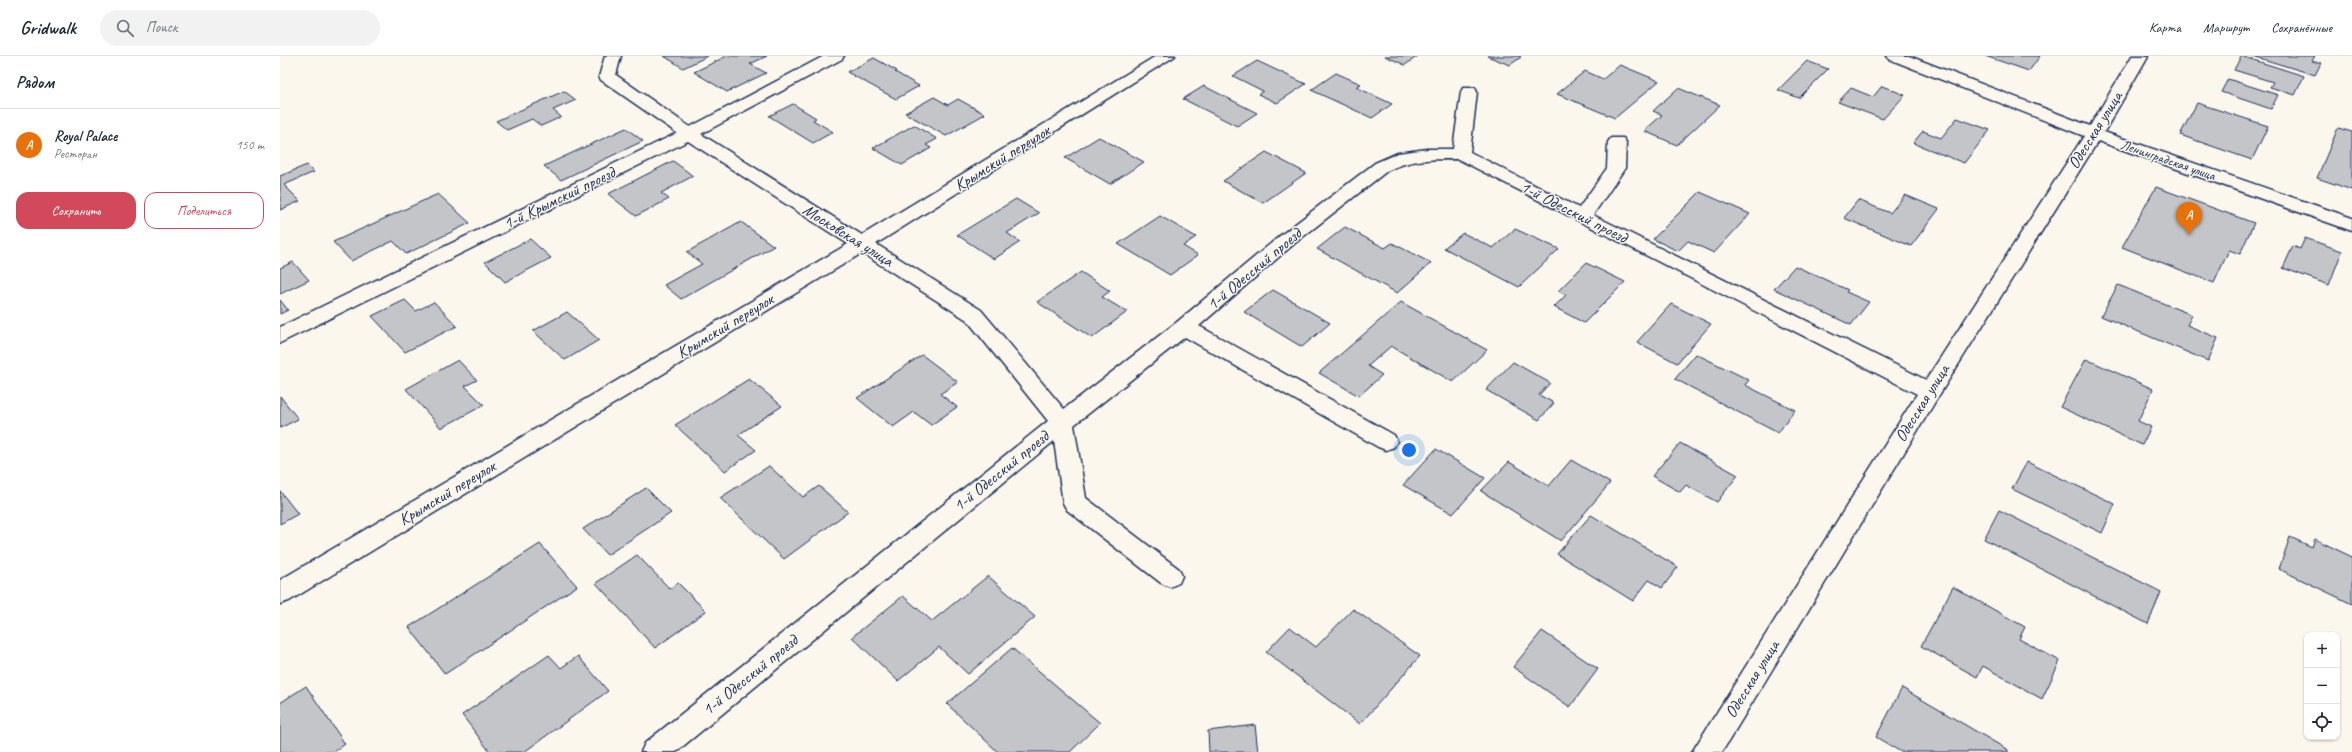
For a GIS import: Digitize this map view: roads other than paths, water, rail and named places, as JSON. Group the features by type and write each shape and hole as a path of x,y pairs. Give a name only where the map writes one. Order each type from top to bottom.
{"street":[{"name":"Московская улица","path":"613,56 607,77 688,134 974,316 1062,422"},
{"name":"1-й Крымский проезд","path":"280,336 688,134 836,56"},
{"name":"Крымский переулок","path":"280,593 862,244 1167,56"},
{"name":"Ленинградская улица","path":"1895,56 2094,134 2352,225"},
{"name":"Одесская улица","path":"1706,752 1930,391 2094,134 2140,56"},
{"path":"1461,154 1469,92"},
{"path":"1582,217 1616,168 1617,142"},
{"name":"1-й Одесский проезд","path":"655,752 1062,422 1184,327 1288,239 1381,167 1398,158 1427,154 1461,154 1582,217 1930,391"},
{"path":"1184,327 1386,442"},
{"path":"1062,422 1076,503 1170,576"}],"place":[{"name":"Royal Palace","path":"2189,235"}]}
